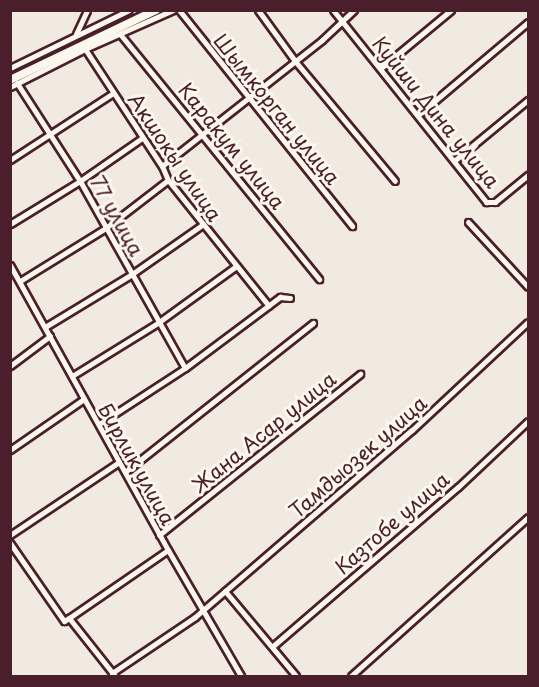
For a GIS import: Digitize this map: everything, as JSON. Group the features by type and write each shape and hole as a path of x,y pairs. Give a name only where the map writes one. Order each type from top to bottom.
{"highway":[{"path":"10,74 146,10"},
{"path":"14,81 156,10"}],"street":[{"path":"76,34 87,10"},
{"path":"10,68 129,10"},
{"path":"10,87 14,81 173,10"},
{"name":"Шымкорган улица","path":"178,10 352,226"},
{"path":"258,10 295,61 395,181"},
{"name":"Куйши Дина улица","path":"333,10 486,202 493,203 528,175"},
{"path":"162,166 295,61 354,10"},
{"path":"381,68 451,10"},
{"path":"418,115 528,22"},
{"name":"Каракум улица","path":"120,34 203,133 319,279"},
{"name":"Акшокы улица","path":"84,49 162,166 168,180 269,306"},
{"name":"77 улица","path":"14,81 80,181 185,368"},
{"path":"10,160 51,136 113,93"},
{"path":"454,161 528,100"},
{"path":"10,224 80,181 142,138"},
{"path":"10,280 18,278 107,227 168,180"},
{"path":"468,222 528,287"},
{"path":"45,327 132,274 202,225"},
{"name":"Бирлик улица","path":"10,265 159,535 241,676"},
{"path":"72,376 159,322 236,267"},
{"path":"99,424 185,368 283,296 290,298"},
{"name":"Тамдыозек улица","path":"113,675 195,617 412,430 528,322"},
{"path":"125,472 313,323"},
{"path":"10,366 50,336"},
{"name":"Жана Асар улица","path":"159,535 360,375"},
{"path":"10,450 84,399"},
{"name":"Казтобе улица","path":"273,646 458,487 528,421"},
{"path":"10,535 119,462"},
{"path":"351,676 528,517"},
{"path":"10,543 64,621 168,550"},
{"path":"225,591 296,676"},
{"path":"69,618 113,675"}]}
